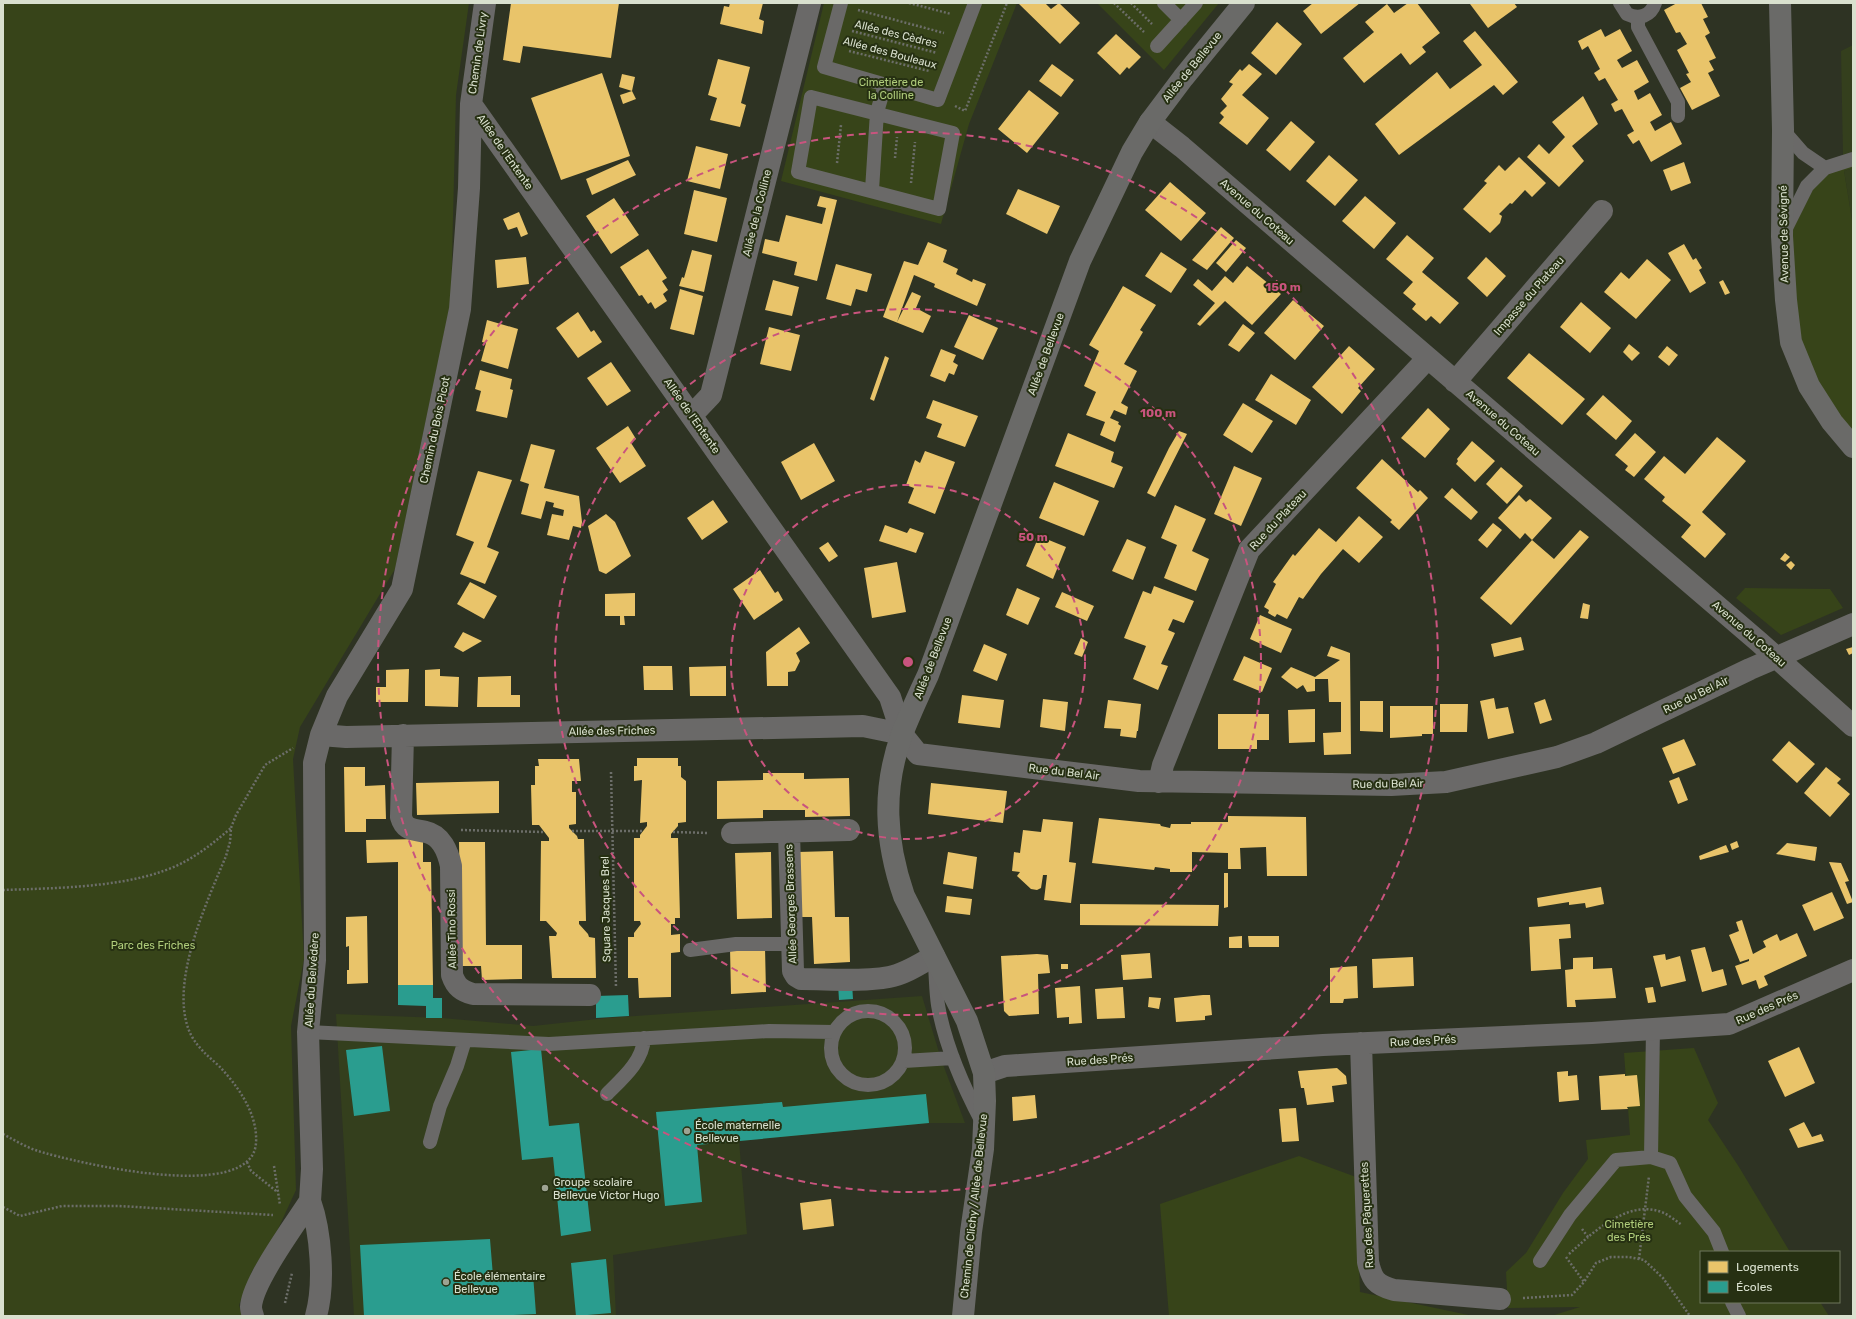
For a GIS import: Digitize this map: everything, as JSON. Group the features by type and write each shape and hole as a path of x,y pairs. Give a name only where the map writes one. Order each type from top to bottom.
{"street":[{"name":"Chemin de Livry","path":"471,104 484,3"},
{"name":"Allée de la Colline","path":"692,415 711,395 810,3"},
{"name":"Allée de Bellevue","path":"902,734 928,675 1080,261 1132,152 1150,122 1179,83 1244,3"},
{"name":"Avenue de Sévigné","path":"1780,3 1783,130 1782,236 1786,300 1791,342 1809,386 1832,422 1853,447"},
{"name":"Allée de l'Entente","path":"471,104 890,697 902,734"},
{"name":"Chemin du Bois Picot","path":"321,735 337,696 402,589 460,309 469,188 471,104"},
{"name":"Avenue du Coteau","path":"1150,122 1182,147 1853,726"},
{"name":"Impasse du Plateau","path":"1455,382 1602,211"},
{"name":"Rue du Plateau","path":"1159,782 1163,765 1249,550 1428,359"},
{"name":"Rue du Bel Air","path":"902,734 918,754 1159,782 1392,785 1446,782 1557,757 1596,743 1775,658 1853,624"},
{"name":"Allée des Friches","path":"321,735 346,737 863,726 902,734"},
{"name":"Chemin de Clichy / Allée de Bellevue","path":"902,734 893,773 887,812 888,836 904,896 967,1021 984,1073 984,1126 963,1316"},
{"name":"Allée du Belvédère","path":"316,1316 319,1293 320,1261 318,1232 310,1201 312,1169 308,1032 315,960 314,763 321,735"},
{"path":"403,735 401,817 403,825 408,829 427,832 436,837"},
{"name":"Allée Georges Brassens","path":"732,833 849,830"},
{"name":"Allée Georges Brassens","path":"789,832 793,971 801,979 871,979 890,977 934,956"},
{"name":"Allée Tino Rossi","path":"436,837 448,853 451,866 452,975 459,988 473,994 590,995"},
{"name":"Rue des Prés","path":"984,1073 1006,1066 1361,1044 1729,1024 1853,970"},
{"name":"Rue des Pâquerettes","path":"1361,1044 1368,1262 1371,1276 1383,1287 1394,1290 1500,1299"},
{"path":"252,1316 251,1307 254,1296 293,1226 310,1201"}],"lane":[{"path":"840,4 824,67 938,100 975,3"},
{"path":"1164,3 1181,20"},
{"path":"1161,42 1196,3"},
{"path":"1620,3 1627,14 1638,17 1649,13 1655,3"},
{"path":"1638,17 1638,27 1678,102 1678,116"},
{"path":"872,190 877,112 885,84"},
{"path":"811,96 844,104 953,133 939,209 872,190 798,172 811,96"},
{"path":"1783,130 1803,153 1825,168"},
{"path":"1782,236 1807,186 1825,168 1853,159"},
{"path":"690,950 736,944 792,944"},
{"path":"934,956 938,1006 953,1058 964,1089 984,1126"},
{"path":"869,1011 885,1014 897,1024 904,1036 906,1049 904,1062 898,1071 884,1082 867,1086 850,1081 835,1066 830,1048 834,1032 842,1021 854,1013 869,1011"},
{"path":"1651,1157 1653,1029"},
{"path":"308,1032 549,1044 769,1031 834,1032"},
{"path":"607,1094 641,1055 644,1038"},
{"path":"430,1142 440,1106 457,1066 465,1040"},
{"path":"904,1062 953,1058"},
{"path":"1540,1261 1570,1215 1616,1160 1651,1157 1670,1163 1685,1196 1714,1232 1722,1251"},
{"path":"1732,1303 1739,1316"}],"path":[{"path":"909,3 969,19"},
{"path":"938,100 965,111 1007,3"},
{"path":"1114,3 1161,42"},
{"path":"1131,3 1161,42"},
{"path":"840,4 962,38"},
{"name":"Allée des Cèdres","path":"835,27 954,57"},
{"name":"Allée des Bouleaux","path":"830,46 947,76"},
{"path":"835,181 844,104"},
{"path":"909,201 917,124"},
{"path":"3,890 86,886 151,874 184,862 206,848 231,828 265,765 291,750 295,745"},
{"name":"Square Jacques Brel","path":"611,772 616,988"},
{"path":"3,1134 36,1150 54,1156 141,1173 201,1176 228,1172 247,1162 256,1145 253,1121 248,1107 242,1095 226,1074 198,1046 191,1034 184,1005 187,968 191,946 226,856 230,842 231,828"},
{"path":"436,837 456,830 543,832"},
{"path":"572,831 644,831"},
{"path":"673,832 732,833"},
{"path":"1639,1259 1651,1157"},
{"path":"247,1162 251,1171 277,1191 274,1166"},
{"path":"3,1207 20,1216 62,1206 120,1206 197,1210 214,1213 280,1216 289,1220 293,1226"},
{"path":"1570,1215 1588,1237 1617,1216 1646,1209 1664,1213 1688,1230"},
{"path":"1566,1257 1584,1282"},
{"path":"1500,1299 1572,1295 1584,1282 1596,1263 1611,1257 1629,1257 1644,1260 1663,1278 1690,1316"}],"shaded area":[{"path":"1853,45 1853,156 1851,152 1843,155 1841,51"},
{"path":"1853,168 1853,226 1844,171"},
{"name":"Groupe scolaire Bellevue Victor Hugo","path":"922,996 941,1059 965,1123 929,1123 739,1141 747,1234 613,1255 616,1316 354,1316 336,1014 442,1018 533,1026 607,1018"}],"green space":[{"name":"Parc des Friches","path":"3,3 469,3 456,95 451,300 395,569 300,727 293,759 304,959 291,1026 296,1190 278,1229 252,1271 239,1305 242,1316 3,1316"},
{"name":"Cimetière de la Colline","path":"824,3 1017,3 969,124 941,224 781,181"},
{"path":"1097,3 1219,3 1164,70"},
{"path":"1853,159 1853,168 1844,171 1853,226 1853,447 1809,386 1782,236 1807,186"},
{"path":"1745,588 1830,589 1843,608 1781,635 1736,598"},
{"name":"Cimetière des Prés","path":"1694,1048 1718,1103 1708,1120 1739,1167 1789,1251 1700,1251 1700,1303 1821,1303 1829,1316 1551,1316 1580,1307 1508,1308 1506,1272 1526,1253 1563,1193 1588,1159 1586,1140 1630,1135 1624,1053"},
{"path":"1299,1156 1356,1177 1360,1292 1473,1316 1169,1316 1160,1204"}],"building: Logements":[{"path":"511,3 619,3 611,58 523,46 520,63 503,60"},
{"path":"730,3 763,3 759,19 764,21 762,34 720,24 724,6 729,7"},
{"path":"1018,3 1045,3 1051,9 1059,3 1080,23 1060,44"},
{"path":"1313,3 1360,3 1321,34 1303,11"},
{"path":"1408,3 1417,3 1440,33 1422,47 1426,52 1410,65 1401,53 1364,83 1343,58 1374,32 1365,22 1387,4 1394,13"},
{"path":"1514,3 1517,7 1488,28 1470,4"},
{"path":"1677,3 1701,3 1708,17 1703,19 1710,33 1705,36 1716,58 1709,61 1714,70 1708,73 1720,96 1692,110 1680,88 1691,82 1686,74 1689,73 1677,50 1687,44 1680,32 1676,33 1664,10"},
{"path":"1277,22 1302,44 1276,75 1251,53"},
{"path":"1601,29 1605,37 1620,29 1632,51 1617,60 1622,68 1637,60 1649,82 1634,91 1638,100 1650,93 1662,115 1650,122 1655,131 1671,122 1682,144 1651,162 1639,140 1633,144 1627,135 1634,131 1622,109 1615,112 1611,104 1618,100 1605,78 1599,81 1594,73 1600,69 1588,46 1582,50 1578,41"},
{"path":"1475,31 1518,82 1503,95 1494,85 1399,155 1375,124 1437,72 1450,89 1482,65 1463,41"},
{"path":"1116,34 1141,57 1129,69 1127,67 1120,75 1097,53"},
{"path":"718,59 750,67 741,103 746,105 740,127 710,120 717,98 708,95"},
{"path":"1052,64 1074,80 1061,97 1039,81"},
{"path":"1249,64 1262,74 1242,95 1269,118 1247,145 1219,123 1224,117 1220,113 1227,106 1221,99 1233,84 1229,82 1240,69 1242,71"},
{"path":"602,73 630,156 561,180 531,98"},
{"path":"622,74 635,77 632,91 619,87"},
{"path":"1029,90 1059,113 1027,153 998,129"},
{"path":"632,91 636,99 623,104 620,95"},
{"path":"1583,96 1598,124 1572,146 1584,161 1559,187 1527,157 1539,144 1549,154 1565,137 1552,122"},
{"path":"1291,121 1315,142 1290,171 1266,150"},
{"path":"696,146 728,154 720,189 687,181"},
{"path":"1329,155 1358,180 1335,206 1306,181"},
{"path":"1519,157 1546,183 1532,197 1525,190 1512,204 1510,203 1499,214 1502,216 1500,223 1490,233 1463,209 1487,183 1484,181 1499,165 1505,171"},
{"path":"628,160 636,175 592,195 586,179"},
{"path":"1684,162 1691,183 1671,191 1663,170"},
{"path":"1170,182 1206,213 1181,241 1145,210"},
{"path":"1018,189 1060,206 1047,234 1006,214"},
{"path":"694,190 727,198 717,242 684,234"},
{"path":"820,196 837,200 817,281 794,275 797,262 762,253 765,239 779,242 786,215 822,224 826,208 817,206"},
{"path":"1365,196 1396,223 1374,249 1342,221"},
{"path":"614,198 639,235 611,254 586,216"},
{"path":"519,212 528,234 521,237 517,227 508,230 503,219"},
{"path":"1221,227 1234,238 1207,270 1192,260"},
{"path":"1407,235 1434,258 1422,272 1459,303 1440,324 1431,316 1426,321 1412,309 1416,304 1403,293 1413,282 1386,259"},
{"path":"1236,240 1246,248 1226,272 1216,263"},
{"path":"928,242 947,250 943,262 958,269 956,274 972,282 973,279 986,284 977,306 934,287 935,284 914,275 897,322 912,292 921,296 916,308 931,316 923,333 883,317 904,261 918,265"},
{"path":"1684,244 1693,260 1696,258 1702,268 1699,270 1706,283 1690,293 1668,253"},
{"path":"648,249 667,278 662,281 668,290 663,294 667,301 655,309 651,302 648,304 642,295 639,296 620,267"},
{"path":"692,250 712,255 704,292 679,286 682,277 684,278"},
{"path":"1161,252 1187,269 1171,293 1145,276"},
{"path":"526,257 529,284 497,288 495,260"},
{"path":"1486,257 1506,276 1487,297 1467,278"},
{"path":"1647,259 1671,280 1636,319 1604,292 1621,272 1629,279"},
{"path":"836,264 872,274 867,292 856,289 851,306 826,299"},
{"path":"1247,266 1281,294 1252,325 1225,301 1200,326 1197,324 1215,303 1193,285 1198,279 1212,291 1225,276 1233,283"},
{"path":"773,280 799,287 792,316 765,310"},
{"path":"1723,280 1730,293 1725,295 1719,282"},
{"path":"1123,286 1156,305 1140,330 1143,332 1124,364 1137,371 1121,403 1128,407 1126,415 1114,410 1110,418 1119,422 1118,424 1121,426 1115,442 1100,435 1105,422 1086,415 1096,392 1084,386 1099,351 1089,345"},
{"path":"680,289 703,296 694,335 670,329"},
{"path":"1293,300 1324,326 1295,360 1264,333"},
{"path":"1581,302 1611,328 1590,353 1560,327"},
{"path":"578,312 591,332 594,330 602,342 578,358 556,328"},
{"path":"969,315 998,328 983,360 954,347"},
{"path":"487,320 518,329 508,369 481,361 486,343 482,342"},
{"path":"1243,324 1255,333 1239,352 1228,345"},
{"path":"769,327 800,335 791,371 760,364"},
{"path":"1629,344 1640,353 1632,361 1623,352"},
{"path":"1349,346 1375,369 1358,388 1361,391 1342,414 1312,387"},
{"path":"1667,346 1678,355 1669,366 1658,357"},
{"path":"941,349 956,355 953,362 958,365 954,375 949,373 945,382 930,376"},
{"path":"1529,353 1585,399 1562,425 1507,378"},
{"path":"885,356 889,358 874,401 870,399"},
{"path":"611,362 631,391 607,406 587,378"},
{"path":"480,370 512,379 510,389 513,390 507,418 476,411 481,391 475,389"},
{"path":"1271,374 1311,400 1296,425 1255,400"},
{"path":"1603,395 1632,421 1616,440 1586,414"},
{"path":"933,400 978,416 965,447 937,437 942,424 926,418"},
{"path":"1243,403 1273,421 1252,453 1223,435"},
{"path":"1428,408 1450,429 1425,458 1401,438"},
{"path":"628,426 636,439 631,443 646,466 620,483 596,448"},
{"path":"1179,431 1187,434 1155,497 1147,493"},
{"path":"1068,433 1114,452 1111,462 1123,467 1114,488 1055,466"},
{"path":"1635,433 1656,452 1634,477 1625,470 1628,466 1615,455"},
{"path":"1717,437 1746,461 1702,512 1726,534 1705,558 1681,537 1691,525 1662,501 1665,497 1644,479 1664,456 1685,474"},
{"path":"1472,441 1495,461 1475,482 1456,464 1458,461 1457,459"},
{"path":"814,443 835,481 801,500 781,462"},
{"path":"531,444 555,450 544,488 579,496 582,522 581,528 573,526 569,540 547,535 552,514 563,516 564,510 553,507 554,503 546,501 541,519 521,514 529,484 520,481"},
{"path":"925,451 955,462 935,514 908,503 914,488 906,485 915,460 920,463"},
{"path":"1382,459 1418,492 1420,490 1428,498 1399,530 1390,522 1392,520 1356,488"},
{"path":"1234,466 1262,478 1241,526 1214,514"},
{"path":"1501,467 1523,486 1507,504 1486,484"},
{"path":"478,471 512,480 487,547 499,552 485,584 460,574 474,542 456,535"},
{"path":"1054,482 1099,501 1084,536 1039,518"},
{"path":"1452,488 1478,512 1471,520 1444,497"},
{"path":"1519,495 1526,502 1530,499 1552,518 1532,540 1525,533 1520,539 1498,518"},
{"path":"713,500 728,522 702,540 687,518"},
{"path":"1175,505 1206,519 1192,551 1209,559 1196,591 1164,578 1177,545 1161,538"},
{"path":"606,514 615,522 631,556 606,574 599,571 588,526"},
{"path":"1359,516 1383,537 1359,563 1343,549 1321,574 1303,599 1299,597 1287,619 1277,614 1275,617 1268,613 1269,610 1264,607 1276,584 1273,582 1293,554 1295,556 1319,528 1336,542"},
{"path":"1493,523 1502,530 1487,548 1478,540"},
{"path":"885,525 907,533 910,528 924,533 916,553 879,541"},
{"path":"1580,530 1589,537 1511,625 1480,598 1532,540 1554,559"},
{"path":"1039,536 1066,547 1053,579 1026,566"},
{"path":"1127,539 1146,547 1133,580 1112,571"},
{"path":"828,542 838,556 829,562 819,548"},
{"path":"1785,553 1790,557 1785,562 1780,559"},
{"path":"1791,561 1795,565 1791,570 1786,565"},
{"path":"897,562 906,612 872,618 864,568"},
{"path":"760,570 775,593 778,591 783,600 754,620 733,589"},
{"path":"470,582 497,596 484,619 457,604"},
{"path":"1154,586 1194,601 1184,623 1173,619 1168,630 1175,633 1161,664 1168,666 1158,690 1133,679 1146,646 1124,638 1143,591 1151,594"},
{"path":"1017,588 1040,598 1028,625 1006,615"},
{"path":"1062,592 1094,606 1087,621 1055,607"},
{"path":"635,593 635,616 624,616 625,625 620,625 620,616 605,616 605,594"},
{"path":"1583,603 1590,605 1588,619 1580,618"},
{"path":"1260,615 1292,629 1281,653 1250,639"},
{"path":"799,627 810,643 796,653 800,661 795,671 788,672 788,686 767,686 766,652"},
{"path":"463,632 482,641 463,652 454,647"},
{"path":"1521,637 1524,650 1494,657 1491,644"},
{"path":"1081,638 1088,642 1082,657 1074,654"},
{"path":"984,644 1007,654 997,681 973,671"},
{"path":"1331,646 1350,653 1351,754 1324,755 1323,733 1341,732 1341,702 1329,702 1328,679 1315,679 1315,691 1307,692 1303,685 1297,689 1281,677 1291,667 1315,677 1340,660 1327,656"},
{"path":"1853,647 1853,653 1849,655 1846,649"},
{"path":"1244,656 1272,668 1262,692 1233,680"},
{"path":"643,666 672,666 673,690 644,690"},
{"path":"726,666 726,696 690,696 689,667"},
{"path":"409,669 408,702 376,702 376,687 386,687 386,670"},
{"path":"440,669 440,676 459,677 458,707 425,706 425,670"},
{"path":"511,676 511,695 520,695 520,707 477,707 478,677"},
{"path":"962,695 1004,700 1000,728 958,723"},
{"path":"1494,698 1496,709 1508,707 1514,733 1488,739 1480,701"},
{"path":"1043,699 1068,702 1065,731 1040,727"},
{"path":"1545,699 1552,720 1540,724 1534,703"},
{"path":"1108,700 1141,704 1136,738 1120,736 1121,729 1104,728"},
{"path":"1360,701 1383,701 1383,732 1360,731"},
{"path":"1440,704 1468,704 1467,732 1440,732"},
{"path":"1390,706 1433,706 1433,734 1390,738"},
{"path":"1315,709 1315,742 1289,743 1288,710"},
{"path":"1218,714 1269,714 1269,740 1257,740 1257,749 1218,749"},
{"path":"1684,739 1696,765 1673,774 1662,748"},
{"path":"1789,741 1815,764 1797,783 1772,760"},
{"path":"637,758 678,758 678,766 681,766 681,777 686,781 686,822 678,823 678,826 671,834 671,838 678,838 680,918 675,918 675,924 671,924 671,935 680,934 680,952 671,953 671,997 639,998 638,978 628,978 628,937 634,937 634,933 641,924 640,921 634,921 634,838 640,838 640,835 647,826 647,822 640,823 642,780 634,781 634,766 637,766"},
{"path":"538,759 579,759 581,781 572,781 572,792 576,792 576,824 569,825 569,828 578,839 584,839 586,921 579,921 579,924 589,937 595,938 596,978 552,978 549,936 556,936 557,933 546,921 540,921 541,841 549,841 549,838 539,825 532,825 531,785 535,785 535,766 539,766"},
{"path":"344,767 365,767 365,786 385,785 386,819 366,819 366,832 345,832"},
{"path":"1826,767 1841,779 1837,783 1850,794 1830,817 1804,793"},
{"path":"763,773 804,773 804,779 849,778 850,816 805,817 805,810 763,810 763,818 717,819 717,781 763,780"},
{"path":"1679,777 1688,800 1678,804 1669,781"},
{"path":"499,781 499,813 417,815 416,783"},
{"path":"931,783 1007,791 1003,823 928,814"},
{"path":"1228,816 1306,817 1307,876 1267,876 1266,847 1240,848 1241,869 1228,869 1228,853 1192,852 1192,872 1170,872 1170,869 1155,867 1154,870 1092,863 1099,818 1160,824 1161,826 1170,828 1171,824 1191,824 1191,822 1228,822"},
{"path":"1043,819 1073,822 1069,862 1076,863 1071,903 1044,900 1047,875 1043,875 1041,888 1037,890 1031,889 1017,876 1020,872 1012,871 1014,852 1020,853 1023,830 1041,832"},
{"path":"423,839 423,862 431,862 433,985 398,985 398,862 367,863 366,840"},
{"path":"1737,841 1739,847 1732,850 1730,844"},
{"path":"459,842 485,842 486,945 522,945 522,979 482,980 481,966 461,966"},
{"path":"1787,843 1817,847 1815,861 1776,854"},
{"path":"1726,845 1729,852 1700,860 1699,856"},
{"path":"833,851 835,917 849,917 850,962 814,964 812,917 802,917 798,852"},
{"path":"771,852 772,918 737,919 735,853"},
{"path":"948,852 977,857 973,889 943,884"},
{"path":"1829,862 1841,863 1849,881 1845,882 1853,902 1847,904"},
{"path":"1224,873 1228,873 1228,907 1224,908"},
{"path":"1601,887 1604,904 1586,908 1585,903 1569,905 1569,902 1538,907 1537,898"},
{"path":"1832,892 1844,918 1814,931 1802,905"},
{"path":"947,896 972,899 970,915 945,912"},
{"path":"1080,904 1219,905 1218,926 1080,925"},
{"path":"367,916 368,983 347,984 347,970 349,970 349,946 346,947 346,917"},
{"path":"1742,920 1753,954 1766,947 1763,941 1777,934 1780,941 1797,933 1807,956 1764,976 1768,985 1759,989 1756,980 1742,985 1735,966 1749,961 1749,959 1740,962 1729,935 1739,931 1736,922"},
{"path":"1570,924 1571,938 1559,939 1561,969 1531,971 1529,927"},
{"path":"1242,936 1242,948 1229,948 1229,937"},
{"path":"1248,936 1279,936 1279,947 1249,947"},
{"path":"1705,947 1712,972 1723,969 1727,985 1702,992 1691,950"},
{"path":"730,948 765,948 766,992 731,994"},
{"path":"1150,953 1152,978 1123,980 1121,955"},
{"path":"1037,954 1048,955 1050,973 1038,974 1039,1014 1009,1016 1004,1011 1001,956"},
{"path":"1665,954 1666,960 1680,956 1686,981 1661,987 1653,956"},
{"path":"1413,957 1414,986 1373,988 1372,959"},
{"path":"1593,957 1593,969 1612,968 1616,998 1575,1000 1576,1007 1567,1007 1565,970 1573,969 1573,958"},
{"path":"1061,964 1068,964 1068,969 1061,969"},
{"path":"1357,966 1358,998 1344,999 1343,1003 1330,1003 1330,968"},
{"path":"1080,986 1082,1023 1069,1024 1069,1017 1057,1018 1055,988"},
{"path":"1123,987 1125,1018 1097,1019 1095,989"},
{"path":"1653,987 1656,1002 1648,1003 1645,988"},
{"path":"1210,995 1212,1015 1205,1016 1205,1020 1176,1022 1174,998"},
{"path":"1149,997 1161,998 1159,1009 1148,1007"},
{"path":"1799,1047 1815,1083 1785,1097 1768,1061"},
{"path":"1337,1068 1346,1076 1347,1084 1332,1086 1334,1102 1307,1105 1304,1088 1301,1088 1298,1071"},
{"path":"1568,1071 1568,1076 1577,1075 1579,1100 1559,1102 1557,1072"},
{"path":"1625,1074 1625,1076 1637,1075 1640,1106 1627,1107 1628,1109 1601,1110 1599,1076"},
{"path":"1035,1095 1037,1118 1013,1121 1012,1097"},
{"path":"1296,1108 1299,1141 1282,1142 1279,1109"},
{"path":"1804,1122 1812,1137 1821,1134 1824,1141 1798,1148 1789,1129"},
{"path":"831,1199 834,1226 803,1230 800,1203"}],"building: Écoles":[{"path":"852,983 853,999 839,1000 838,984"},
{"path":"398,985 433,985 433,998 442,998 442,1018 426,1018 426,1006 398,1005"},
{"path":"628,995 629,1016 596,1018 596,996"},
{"path":"382,1046 390,1111 354,1116 346,1050"},
{"path":"541,1049 549,1126 579,1123 591,1231 561,1236 553,1157 522,1160 511,1052"},
{"path":"926,1094 929,1123 697,1145 702,1202 665,1206 656,1112 782,1102 783,1107"},
{"path":"490,1239 493,1276 533,1274 536,1314 492,1316 364,1316 360,1245"},
{"path":"606,1259 611,1313 576,1316 571,1263"}],"place":[{"name":"École maternelle Bellevue","path":"687,1131"},
{"name":"Groupe scolaire Bellevue Victor Hugo","path":"545,1188"},
{"name":"École élémentaire Bellevue","path":"446,1282"}]}
